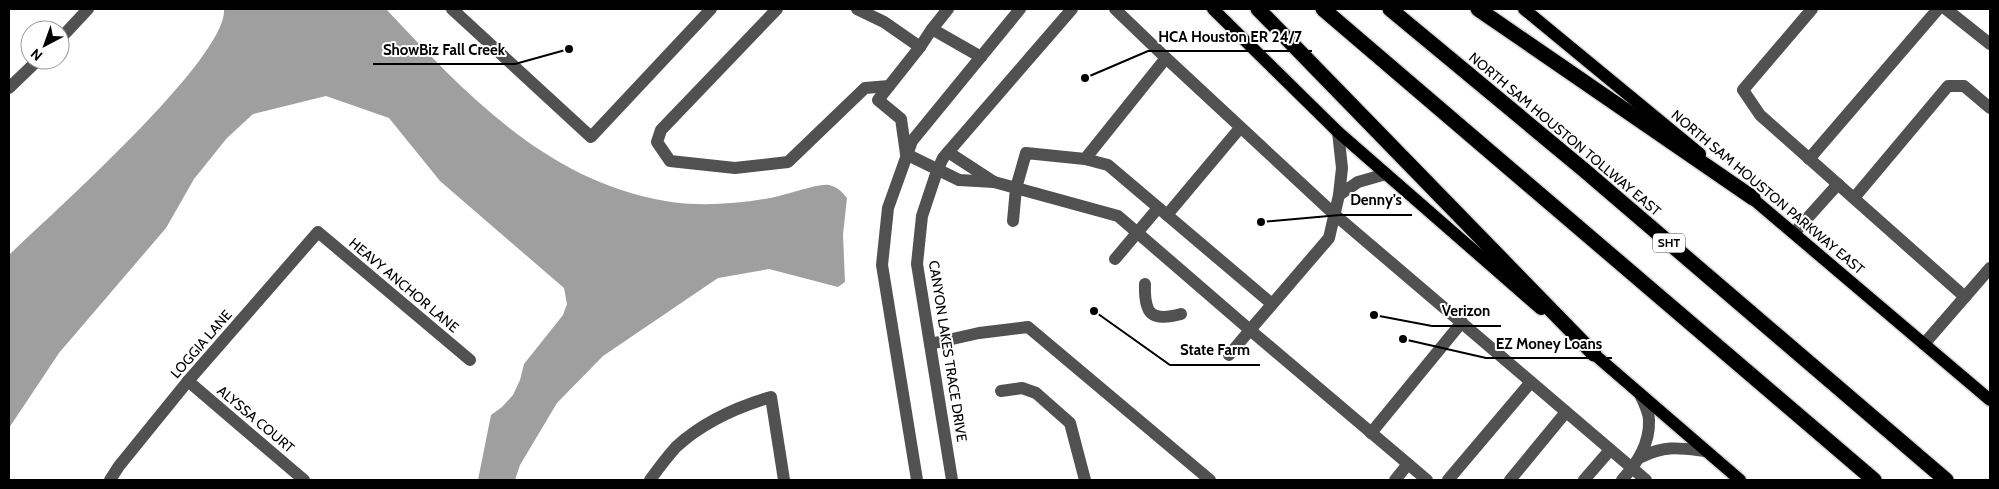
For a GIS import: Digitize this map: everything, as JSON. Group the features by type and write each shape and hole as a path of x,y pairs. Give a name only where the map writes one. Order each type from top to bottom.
{"highway":[{"path":"1258,9 1594,354"},
{"path":"1323,9 1874,480"},
{"name":"NORTH SAM HOUSTON TOLLWAY EAST","path":"1390,9 1591,177 1946,480"},
{"path":"1478,9 1753,198"}],"main road":[{"path":"1213,9 1338,132 1740,480"},
{"name":"NORTH SAM HOUSTON PARKWAY EAST","path":"1524,9 1753,198 1990,400"}],"street":[{"path":"452,9 591,137 704,11"},
{"path":"778,9 661,130 657,142 670,161 735,168 788,162 865,88 889,86"},
{"path":"857,9 884,22 920,47"},
{"path":"906,154 901,119 878,100 948,9"},
{"path":"917,480 882,265 888,208 912,140 1020,9"},
{"name":"CANYON LAKES TRACE DRIVE","path":"952,480 917,264 922,216 937,171 948,152 1072,9"},
{"path":"1115,9 1334,214 1646,480"},
{"path":"1812,9 1743,90 1760,115 1965,297"},
{"path":"1809,158 1937,9"},
{"path":"1946,9 1990,44"},
{"path":"70,25 80,12"},
{"path":"932,29 981,56"},
{"path":"1085,159 1166,58"},
{"path":"9,88 28,70"},
{"path":"1854,198 1948,86 1964,86 1990,108"},
{"path":"1115,259 1138,233 1163,211 1240,128"},
{"path":"1229,355 1329,238 1339,195 1342,168 1338,132"},
{"path":"948,152 994,182"},
{"path":"1013,221 1016,188 1026,153 1085,159 1108,165 1272,304"},
{"path":"906,154 937,171 959,180 994,182 1118,216 1427,480"},
{"path":"1339,195 1358,182 1386,174"},
{"path":"1794,233 1838,184"},
{"name":"HEAVY ANCHOR LANE","path":"318,232 470,360"},
{"name":"LOGGIA LANE","path":"110,480 119,466 188,381 318,232"},
{"path":"1924,344 1990,268"},
{"path":"1145,284 1146,307 1152,315 1159,318 1181,314"},
{"path":"1370,433 1462,322"},
{"path":"930,344 979,333 1028,327 1210,480"},
{"name":"ALYSSA COURT","path":"188,381 304,480"},
{"path":"1448,480 1531,382"},
{"path":"1001,392 1022,388 1036,393 1070,423 1085,480"},
{"path":"1622,480 1641,457 1650,419 1640,394"},
{"path":"650,480 676,447 706,424 743,405 771,397 784,480"},
{"path":"1510,480 1566,412"},
{"path":"1641,457 1670,447 1706,451"},
{"path":"1584,480 1610,450"},
{"path":"1395,480 1408,464"}],"shaded area":[{"path":"224,9 386,9 477,101 510,129 545,153 582,174 622,190 665,201 704,204 731,203 776,197 824,185 835,187 847,198 843,235 845,282 838,287 769,269 718,278 603,356 557,403 520,465 515,480 478,480 491,415 513,395 520,380 524,364 563,315 567,304 564,288 440,181 389,118 326,96 253,114 227,138 194,179 166,228 59,353 9,428 9,255 96,173 168,98 198,63 218,32"}],"place":[{"name":"ShowBiz Fall Creek","path":"569,49"},
{"name":"HCA Houston ER 24/7","path":"1085,78"},
{"name":"Denny's","path":"1261,222"},
{"name":"State Farm","path":"1094,311"},
{"name":"Verizon","path":"1374,315"},
{"name":"EZ Money Loans","path":"1403,339"}]}
